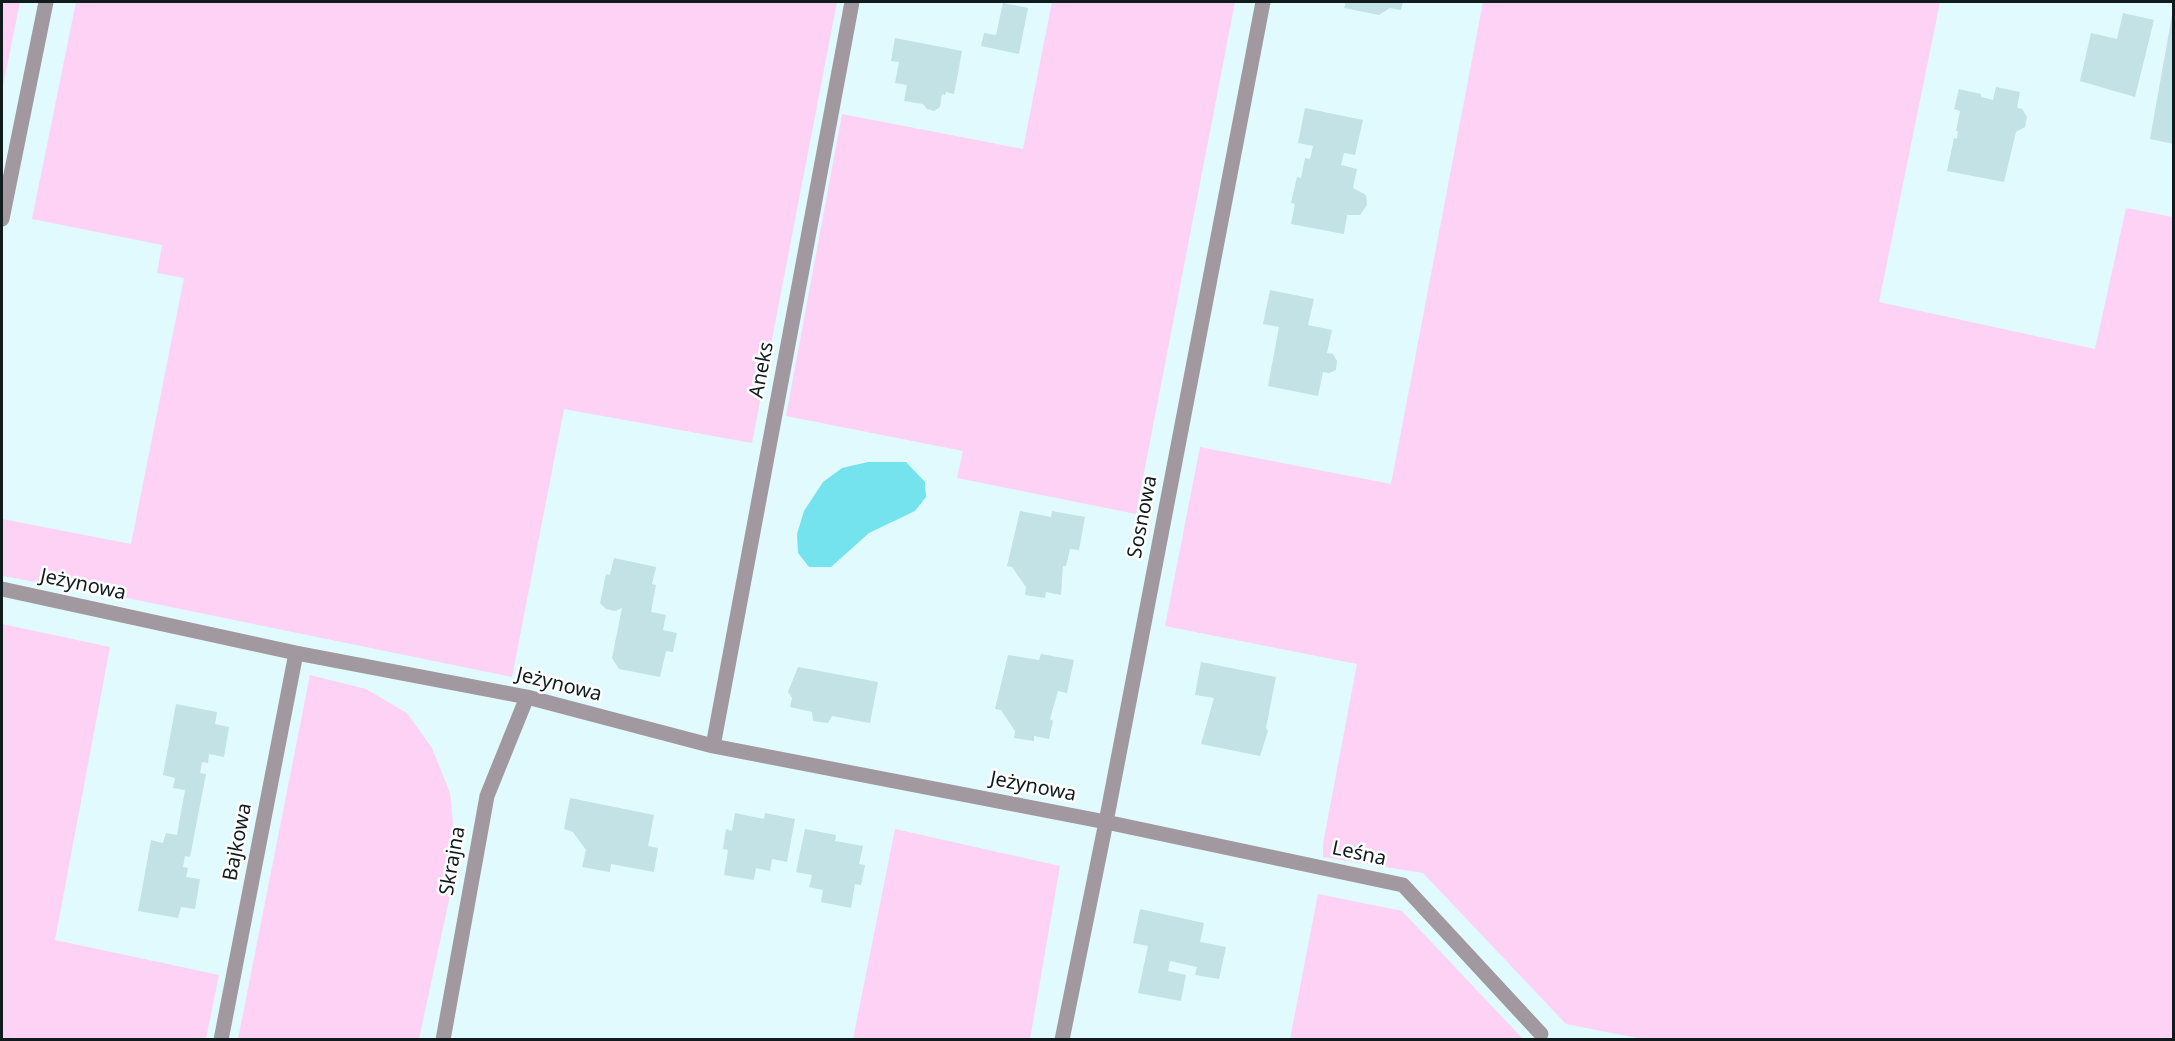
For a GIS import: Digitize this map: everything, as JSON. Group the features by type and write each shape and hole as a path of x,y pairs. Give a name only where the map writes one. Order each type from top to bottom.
{"street":[{"path":"2,219 46,2"},
{"name":"Aneks","path":"713,746 852,2"},
{"name":"Sosnowa","path":"1062,1040 1263,2"},
{"name":"Jeżynowa","path":"2,589 296,653 527,697 713,746 1106,822"},
{"name":"Bajkowa","path":"221,1040 296,653"},
{"name":"Skrajna","path":"443,1040 487,796 527,697"},
{"name":"Leśna","path":"1106,822 1404,885 1542,1034"}],"shaded area":[{"path":"2,2 20,2 2,91"},
{"path":"76,2 837,2 752,443 564,409 512,677 122,597 2,576 2,519 131,544 184,278 157,273 162,245 32,219"},
{"path":"1052,2 1235,2 1136,514 957,478 963,451 786,416 842,114 1023,149"},
{"path":"1483,2 1940,2 1879,302 2095,349 2126,208 2173,217 2173,1039 1647,1040 1566,1024 1423,873 1323,857 1323,844 1357,664 1165,626 1200,447 1391,484"},
{"path":"2,624 110,647 55,940 219,975 206,1039 2,1039"},
{"path":"310,675 366,689 407,713 432,748 450,793 457,863 419,1039 238,1039"},
{"path":"895,829 1060,866 1030,1039 853,1039"},
{"path":"1318,894 1402,911 1523,1039 1290,1039"}],"water":[{"path":"868,462 906,462 925,482 926,497 915,511 869,533 831,567 809,567 798,553 797,534 804,511 823,482 842,468"}],"building":[{"path":"1346,2 1403,2 1401,10 1390,8 1379,15 1344,8"},
{"path":"1003,3 1028,8 1019,54 981,46 984,33 996,35"},
{"path":"2123,13 2154,20 2135,97 2080,81 2091,33 2117,39"},
{"path":"2172,15 2174,15 2174,144 2150,139"},
{"path":"895,38 962,51 954,94 946,92 945,95 942,94 940,107 934,111 927,109 923,104 904,101 907,85 895,83 899,62 891,61"},
{"path":"1996,87 2020,92 2017,108 2022,109 2027,117 2025,127 2016,132 2004,182 1947,171 1954,138 1957,139 1958,131 1956,131 1960,111 1954,109 1959,89 1981,94 1981,97 1993,100"},
{"path":"1305,108 1363,120 1355,155 1344,153 1341,165 1357,169 1353,188 1366,195 1367,205 1360,215 1347,215 1344,234 1291,224 1295,204 1291,203 1297,177 1301,178 1305,158 1310,159 1313,146 1298,143"},
{"path":"1270,290 1314,299 1308,325 1332,330 1327,353 1333,354 1337,361 1336,370 1329,373 1323,372 1318,396 1268,386 1279,327 1263,324"},
{"path":"1020,511 1051,517 1052,511 1085,517 1079,550 1070,549 1066,566 1063,566 1061,595 1046,592 1045,598 1025,595 1026,587 1012,567 1007,566"},
{"path":"614,558 656,567 652,584 656,585 651,612 666,615 663,630 677,633 673,652 666,651 660,677 619,669 612,658 622,608 615,611 606,609 600,603 606,574 610,575"},
{"path":"1041,654 1074,660 1067,693 1058,691 1050,719 1053,721 1049,739 1034,736 1034,741 1014,738 1015,731 1001,710 995,709 1008,655 1039,660"},
{"path":"1201,662 1276,677 1266,728 1268,731 1260,756 1201,744 1214,698 1195,695"},
{"path":"798,667 878,682 870,723 832,716 828,723 813,721 812,712 790,707 792,698 788,692"},
{"path":"176,704 217,712 215,724 229,727 224,757 209,754 208,763 202,762 200,773 206,774 190,857 185,856 183,867 188,868 186,877 200,879 195,909 181,907 178,918 138,911 151,840 163,843 166,833 177,835 185,790 173,788 175,778 163,775"},
{"path":"570,798 654,815 648,846 658,848 654,872 611,864 610,872 582,867 586,850 573,832 564,829"},
{"path":"735,813 764,819 765,813 795,819 787,862 772,859 770,871 756,868 754,880 724,875 728,850 723,849 726,829 732,831"},
{"path":"805,829 836,835 835,841 863,846 859,864 865,865 861,885 855,884 851,908 821,902 823,890 809,887 812,875 796,872"},
{"path":"1140,909 1204,923 1200,942 1226,947 1219,979 1195,975 1197,967 1170,961 1168,971 1186,975 1181,1001 1138,993 1148,946 1133,943"}]}
